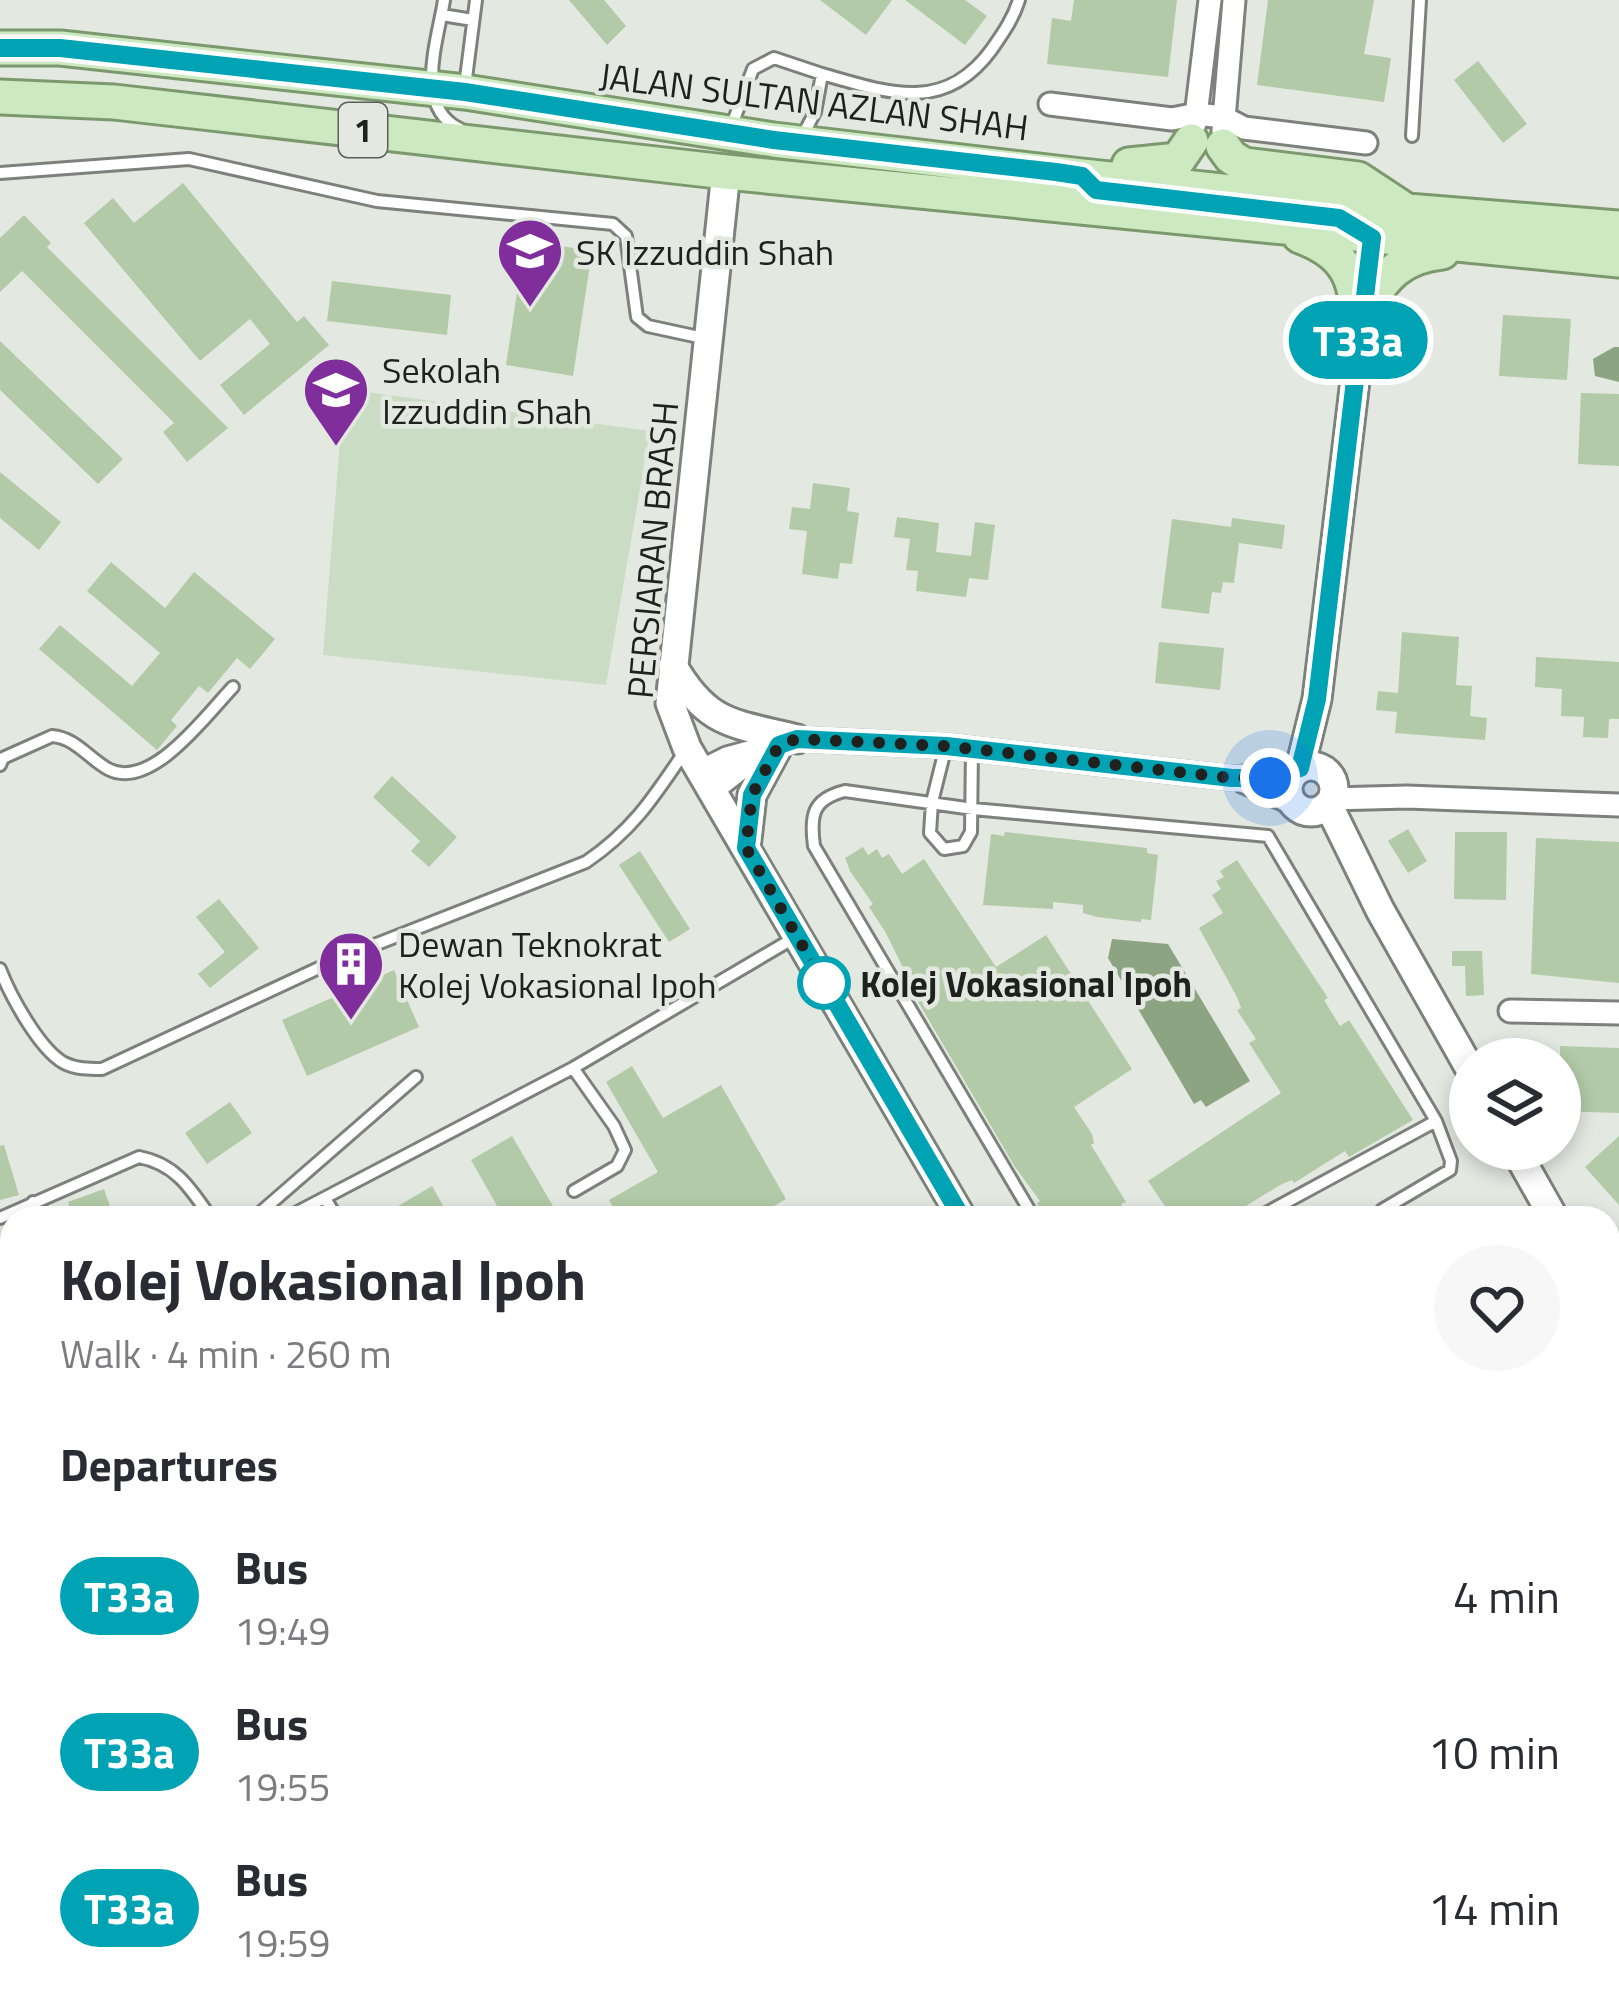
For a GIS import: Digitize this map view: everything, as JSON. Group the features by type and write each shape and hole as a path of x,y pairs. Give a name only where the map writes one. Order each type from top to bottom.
{"main road":[{"path":"0,37 60,48"},
{"name":"JALAN SULTAN AZLAN SHAH","path":"0,48 60,48 448,90 730,133 1069,174 1407,211 1619,228"},
{"name":"JALAN SULTAN AZLAN SHAH","path":"0,98 114,102 726,172 1619,260"},
{"path":"1069,174 1178,160 1209,129 1244,165 1358,179 1407,211"},
{"path":"1069,174 1096,190 1339,218 1372,238"},
{"path":"1273,228 1330,249 1347,270 1358,291 1358,344"},
{"path":"1364,308 1389,270 1407,260 1427,253 1480,248"}],"street":[{"path":"1209,129 1210,0"},
{"path":"1209,129 1234,0"},
{"path":"1050,104 1172,119 1209,129 1244,128 1366,142"},
{"name":"PERSIARAN BRASH","path":"726,172 670,703 700,770 955,1206"},
{"path":"1372,238 1317,699 1313,789 1453,1038"},
{"path":"673,666 698,704 715,717 780,745"},
{"path":"746,848 752,795 780,745"},
{"path":"700,770 780,745 946,746 1313,789 1619,805"},
{"path":"1510,1011 1619,1013"},
{"path":"1527,1170 1547,1206"}],"lane":[{"path":"444,0 448,90"},
{"path":"476,0 448,90 435,104 447,123 530,143 537,150"},
{"path":"730,133 753,69 762,61 774,58 890,93 947,89 965,80 985,58 1014,17 1019,0"},
{"path":"1412,136 1420,0"},
{"path":"442,14 473,20"},
{"path":"799,142 815,112 822,74"},
{"path":"0,173 189,159 377,201 613,224 626,236 637,317 648,326 708,339"},
{"path":"1,759 52,736 74,743 109,770 145,769 165,759 233,687"},
{"path":"946,746 932,802 930,833 944,849 953,850 968,841 973,749"},
{"path":"0,969 13,1004 61,1062 102,1069 336,960 586,862 700,770"},
{"path":"1027,1206 814,846 811,820 817,802 829,795 845,791 973,809 1268,836 1436,1121 1451,1161 1450,1170 1389,1206"},
{"path":"313,1206 573,1068 797,936"},
{"path":"573,1068 625,1150 617,1166 574,1191"},
{"path":"268,1206 416,1077"},
{"path":"1279,1206 1436,1121"},
{"path":"25,1206 139,1157 171,1169 203,1206"},
{"path":"326,1200 330,1206"},
{"path":"33,1202 35,1206"}],"shaded area":[{"path":"1619,347 1619,382 1595,376 1593,359"},
{"path":"344,389 650,431 606,685 323,655"},
{"path":"1112,939 1168,944 1250,1081 1206,1107 1201,1100 1194,1104 1108,958"}],"building":[{"path":"569,0 604,0 626,26 607,45"},
{"path":"820,0 892,0 866,35"},
{"path":"905,0 965,0 987,16 965,45"},
{"path":"1074,0 1177,0 1168,77 1047,64 1052,18 1071,21"},
{"path":"1268,0 1374,0 1364,54 1391,58 1384,102 1257,85"},
{"path":"1478,61 1527,124 1503,143 1454,80"},
{"path":"183,183 297,322 304,316 329,345 244,415 220,385 270,344 250,319 200,361 84,223 113,198 134,223"},
{"path":"24,215 51,243 47,247 228,428 187,462 163,432 174,423 22,271 0,292 0,238"},
{"path":"525,240 592,251 573,376 506,365"},
{"path":"332,281 451,295 447,335 327,321"},
{"path":"1503,315 1571,319 1567,380 1499,376"},
{"path":"0,341 123,459 98,484 0,390"},
{"path":"1581,393 1619,394 1619,466 1578,464"},
{"path":"0,472 61,522 39,550 0,518"},
{"path":"813,483 850,488 847,511 859,513 852,564 840,563 838,579 802,574 807,531 789,529 792,507 810,509"},
{"path":"897,517 939,523 936,552 971,556 975,522 995,525 988,580 969,578 966,597 916,591 918,571 906,570 910,539 894,537"},
{"path":"1232,518 1285,525 1282,549 1239,543 1234,583 1223,582 1221,593 1212,592 1209,614 1161,608 1172,519 1231,527"},
{"path":"111,562 165,608 194,572 275,639 250,669 237,658 208,693 199,686 171,720 177,726 157,750 39,649 60,625 132,686 160,653 87,591"},
{"path":"1402,632 1459,637 1456,685 1472,686 1470,716 1487,718 1485,740 1395,733 1397,712 1376,710 1378,691 1398,693"},
{"path":"1159,642 1224,648 1220,690 1155,683"},
{"path":"1536,657 1619,662 1619,719 1609,719 1608,738 1583,737 1584,717 1561,716 1562,689 1535,687"},
{"path":"392,776 457,837 429,867 411,851 420,841 373,797"},
{"path":"1408,829 1427,861 1408,873 1388,841"},
{"path":"1005,832 1147,848 1147,853 1158,855 1151,920 1097,917 1083,913 1083,905 1053,902 1053,909 983,905 991,834 1004,836"},
{"path":"1455,832 1507,832 1506,900 1454,899"},
{"path":"1536,838 1619,842 1619,983 1531,974"},
{"path":"863,847 868,855 877,849 882,858 889,854 902,874 924,859 996,967 1046,935 1132,1069 1074,1107 1126,1202 1122,1206 1038,1206 1040,1201 1015,1167 903,976 886,933 869,907 873,904 845,858"},
{"path":"640,851 690,929 669,942 619,865"},
{"path":"1237,860 1328,998 1324,1000 1340,1026 1349,1020 1413,1120 1349,1157 1345,1151 1246,1206 1165,1206 1148,1181 1281,1093 1249,1043 1256,1039 1237,1010 1241,1008 1237,997 1199,928 1223,913 1212,895 1221,889 1216,881 1224,877 1220,871"},
{"path":"219,899 259,948 210,988 198,974 225,952 196,917"},
{"path":"1452,951 1482,951 1484,995 1466,996 1465,966 1452,966"},
{"name":"Dewan Teknokrat Kolej Vokasional Ipoh","path":"394,970 419,1027 307,1076 282,1020"},
{"path":"1581,1047 1619,1048 1619,1113 1581,1112"},
{"path":"632,1066 663,1118 721,1085 786,1199 774,1206 612,1206 609,1200 658,1172 606,1082"},
{"path":"230,1102 252,1133 207,1164 185,1133"},
{"path":"512,1136 553,1206 497,1206 471,1160"},
{"path":"1619,1136 1619,1205 1585,1167"},
{"path":"4,1145 19,1195 0,1200 0,1146"},
{"path":"432,1186 443,1206 398,1206"},
{"path":"104,1189 110,1206 69,1206 68,1202"}],"bus line":[{"name":"T33a","path":"0,48 60,48 465,92 774,140 1056,172 1082,176 1096,190 1339,218 1372,238 1317,699 1300,768 1270,778 1232,778 946,746 797,739 779,745 752,795 746,848 955,1206"}],"place":[{"name":"SK Izzuddin Shah","path":"530,310"},
{"name":"Sekolah Izzuddin Shah","path":"336,449"},
{"name":"Kolej Vokasional Ipoh","path":"824,983"},
{"name":"Dewan Teknokrat Kolej Vokasional Ipoh","path":"351,1023"}],"route":[{"path":"824,983 746,848 752,795 779,745 797,739 946,746 1232,778 1270,778"}]}
